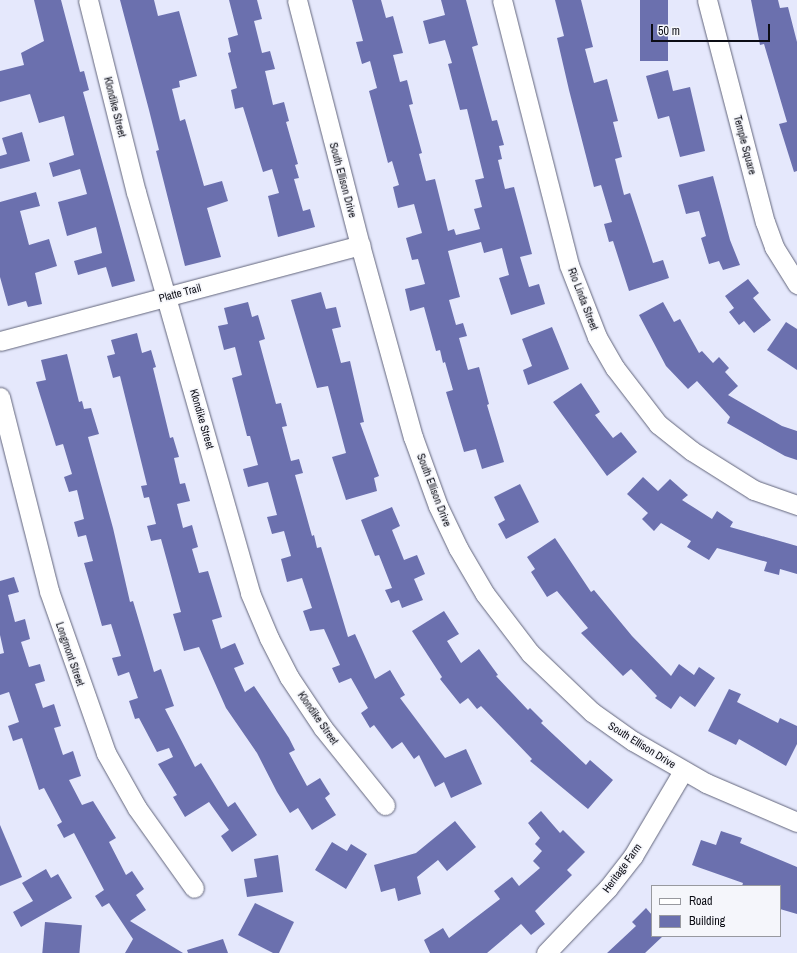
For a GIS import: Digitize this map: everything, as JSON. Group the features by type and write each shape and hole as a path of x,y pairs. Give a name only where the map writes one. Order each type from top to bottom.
{"street":[{"name":"Klondike Street","path":"88,0 136,192 168,297 250,593 269,638 289,676 323,728 385,805"},
{"name":"South Ellison Drive","path":"297,0 360,244 413,437 438,506 458,548 485,594 530,654 592,712 633,741 683,771 727,794 797,822"},
{"name":"Rio Linda Street","path":"502,0 569,265 597,337 615,368 658,424 692,452 754,490 797,505"},
{"name":"Temple Square","path":"707,0 765,222 774,246 797,284"},
{"name":"Platte Trail","path":"0,341 168,297 360,244"},
{"name":"Longmont Street","path":"0,397 49,591 106,753 137,808 194,888"},
{"name":"Heritage Farm","path":"546,953 608,888 633,856 683,771"}],"building":[{"path":"34,0 61,0 80,72 84,71 89,90 83,92 135,281 112,287 106,267 78,275 74,261 102,253 96,227 67,236 58,202 87,194 80,169 53,177 49,163 74,155 64,116 39,123 30,94 0,102 0,71 24,65 21,53 44,41"},
{"path":"120,0 154,0 158,16 179,11 197,76 179,81 180,87 172,89 180,121 185,119 204,186 222,181 228,201 207,208 221,257 185,266 156,151 159,150"},
{"path":"229,0 257,0 262,19 254,21 262,53 270,51 275,69 265,71 273,105 284,102 289,121 286,122 298,164 295,165 299,178 294,179 303,211 310,209 315,227 278,237 268,196 279,193 272,169 263,172 243,107 235,109 231,90 237,88 228,53 231,52 228,38 238,35"},
{"path":"352,0 381,0 386,18 393,16 403,53 393,55 400,82 407,80 413,104 409,105 422,153 419,154 426,181 435,179 448,231 454,229 456,235 480,229 474,209 482,207 475,180 484,178 467,109 460,110 448,64 452,63 445,40 429,44 423,21 445,15 441,0 466,0 478,45 472,47 492,121 497,120 504,145 499,146 502,159 498,160 505,189 514,187 532,254 520,257 529,287 539,284 545,304 511,315 499,278 509,275 502,248 484,253 481,242 448,251 460,297 449,300 456,325 463,323 467,336 459,338 468,370 479,367 489,404 487,405 504,462 482,469 476,449 464,452 446,392 453,390 440,350 436,351 424,307 410,311 405,289 425,284 418,259 412,260 406,238 422,233 414,204 398,208 393,187 399,185 392,161 388,163 369,91 377,88 370,61 362,64 356,42 363,41"},
{"path":"555,0 581,0 593,47 585,49 594,83 607,79 618,121 613,122 622,157 615,159 624,195 630,193 653,263 663,260 669,278 629,291 613,241 609,242 604,224 612,222 601,185 594,187 569,90 557,38 564,36"},
{"path":"640,0 668,0 668,61 640,61"},
{"path":"751,0 778,0 780,8 788,7 797,42 797,171 794,172 779,124 787,122 764,44 760,45"},
{"path":"668,70 673,91 690,87 705,151 680,157 669,116 658,119 646,76"},
{"path":"22,132 30,161 0,169 0,156 7,154 2,138"},
{"path":"713,176 730,240 740,265 723,270 719,261 709,264 701,238 706,236 699,211 686,214 678,185"},
{"path":"36,192 40,206 20,211 29,245 49,239 57,266 35,273 42,304 28,307 26,301 8,306 0,277 0,202"},
{"path":"748,279 759,293 753,298 771,320 754,333 744,321 739,325 729,312 734,308 725,296"},
{"path":"321,292 326,309 336,307 341,327 332,329 341,363 350,361 364,422 360,423 379,476 374,478 377,491 346,500 332,457 346,453 328,386 317,388 291,300"},
{"path":"248,302 252,317 258,315 265,339 259,341 276,404 281,403 287,426 282,427 291,461 299,459 303,473 295,475 312,536 314,535 317,548 321,547 348,637 355,634 375,679 390,670 405,695 400,698 445,758 466,749 482,784 451,798 444,782 435,787 419,755 414,759 402,742 392,749 374,725 370,728 361,713 368,708 351,678 339,683 332,668 340,665 324,629 310,631 303,611 312,608 302,578 287,582 281,559 291,556 284,531 272,534 267,517 277,515 268,482 248,487 243,469 258,465 250,436 247,436 232,378 242,375 235,347 224,350 218,326 228,324 224,308"},
{"path":"663,302 674,322 680,319 699,353 702,351 713,363 719,357 729,368 725,372 738,386 728,395 782,426 797,431 797,460 785,456 727,423 730,417 697,381 688,389 666,366 639,315"},
{"path":"786,322 797,329 797,370 767,350"},
{"path":"552,327 569,369 528,385 523,370 532,366 522,339"},
{"path":"137,333 142,353 151,350 156,367 153,368 170,438 173,437 179,457 174,458 180,484 185,483 190,501 177,504 183,528 192,525 198,547 192,549 199,573 208,571 222,617 212,620 221,649 235,643 244,664 234,668 245,692 254,686 289,738 295,750 289,753 307,786 320,778 330,794 325,798 336,815 312,830 298,808 290,813 277,792 257,753 226,708 199,647 184,651 173,614 181,612 161,539 151,541 147,526 156,524 149,497 144,498 141,486 147,485 120,376 113,378 107,356 115,354 111,340"},
{"path":"67,354 79,402 82,401 84,409 91,408 99,434 88,437 113,528 130,602 133,601 154,672 161,669 174,706 165,709 195,767 201,763 228,807 235,802 257,835 232,852 221,836 229,830 209,802 185,817 173,797 177,795 158,764 173,757 169,748 157,752 139,718 135,719 129,701 138,698 129,672 118,676 112,658 121,656 111,624 102,626 84,563 93,561 86,535 78,537 74,522 84,519 77,490 69,492 64,477 72,474 63,444 56,446 36,382 46,380 41,360"},
{"path":"581,383 600,412 595,415 613,438 621,432 637,452 607,476 553,402"},
{"path":"643,477 658,491 670,479 688,495 682,500 712,519 717,511 733,522 730,527 797,546 797,574 780,569 779,575 764,571 767,562 717,548 709,560 687,547 691,541 661,523 654,531 642,519 648,513 627,494"},
{"path":"520,484 539,522 506,539 498,524 505,520 494,497"},
{"path":"392,507 400,526 392,530 404,560 417,555 425,574 414,579 423,600 402,608 399,600 391,603 385,590 392,588 379,555 375,556 361,520"},
{"path":"555,538 591,592 594,590 632,636 671,676 679,664 694,675 699,667 715,678 695,707 680,696 671,709 655,698 657,696 631,669 623,676 581,633 588,628 557,591 547,597 531,572 535,569 527,557"},
{"path":"14,577 19,592 8,595 15,622 25,619 30,639 21,642 29,667 40,664 45,681 35,684 43,708 54,704 61,726 54,728 63,755 73,751 81,776 69,780 82,805 93,801 116,838 109,842 126,875 132,871 144,889 136,895 146,910 130,921 183,953 125,953 133,939 109,903 102,907 95,896 104,890 74,833 64,838 57,825 62,822 44,788 39,790 22,738 13,741 8,726 19,722 9,692 0,695 0,654 4,653 0,635 0,581"},
{"path":"444,611 459,634 447,641 461,663 479,649 498,675 496,676 528,710 530,708 543,721 541,723 586,765 590,760 613,780 588,809 530,761 532,759 481,706 477,709 468,698 460,704 440,679 442,677 412,631"},
{"path":"729,689 741,694 737,702 778,723 780,718 797,726 797,744 786,766 739,739 736,745 708,731"},
{"path":"541,811 560,833 563,830 585,852 567,870 572,875 535,911 545,924 531,935 521,924 487,953 430,953 424,940 443,928 449,938 500,899 494,891 512,877 519,886 540,868 533,861 542,851 535,844 540,838 528,823"},
{"path":"455,821 476,847 447,871 438,860 417,877 421,894 398,901 395,888 381,892 374,865 416,853"},
{"path":"0,825 22,877 0,886"},
{"path":"721,831 742,838 740,843 797,867 797,914 781,909 781,885 742,885 743,883 692,865 701,840 716,845"},
{"path":"332,842 347,851 351,844 367,854 346,889 315,870"},
{"path":"278,855 283,892 247,897 244,879 257,877 254,859"},
{"path":"46,869 51,878 58,874 72,898 21,927 13,912 33,901 22,883"},
{"path":"255,903 294,922 279,953 273,953 238,935"},
{"path":"646,908 651,914 651,937 662,937 645,953 607,953 636,926 632,922"},
{"path":"45,922 82,925 79,953 42,953"},
{"path":"223,939 228,953 188,953 187,950"}]}
